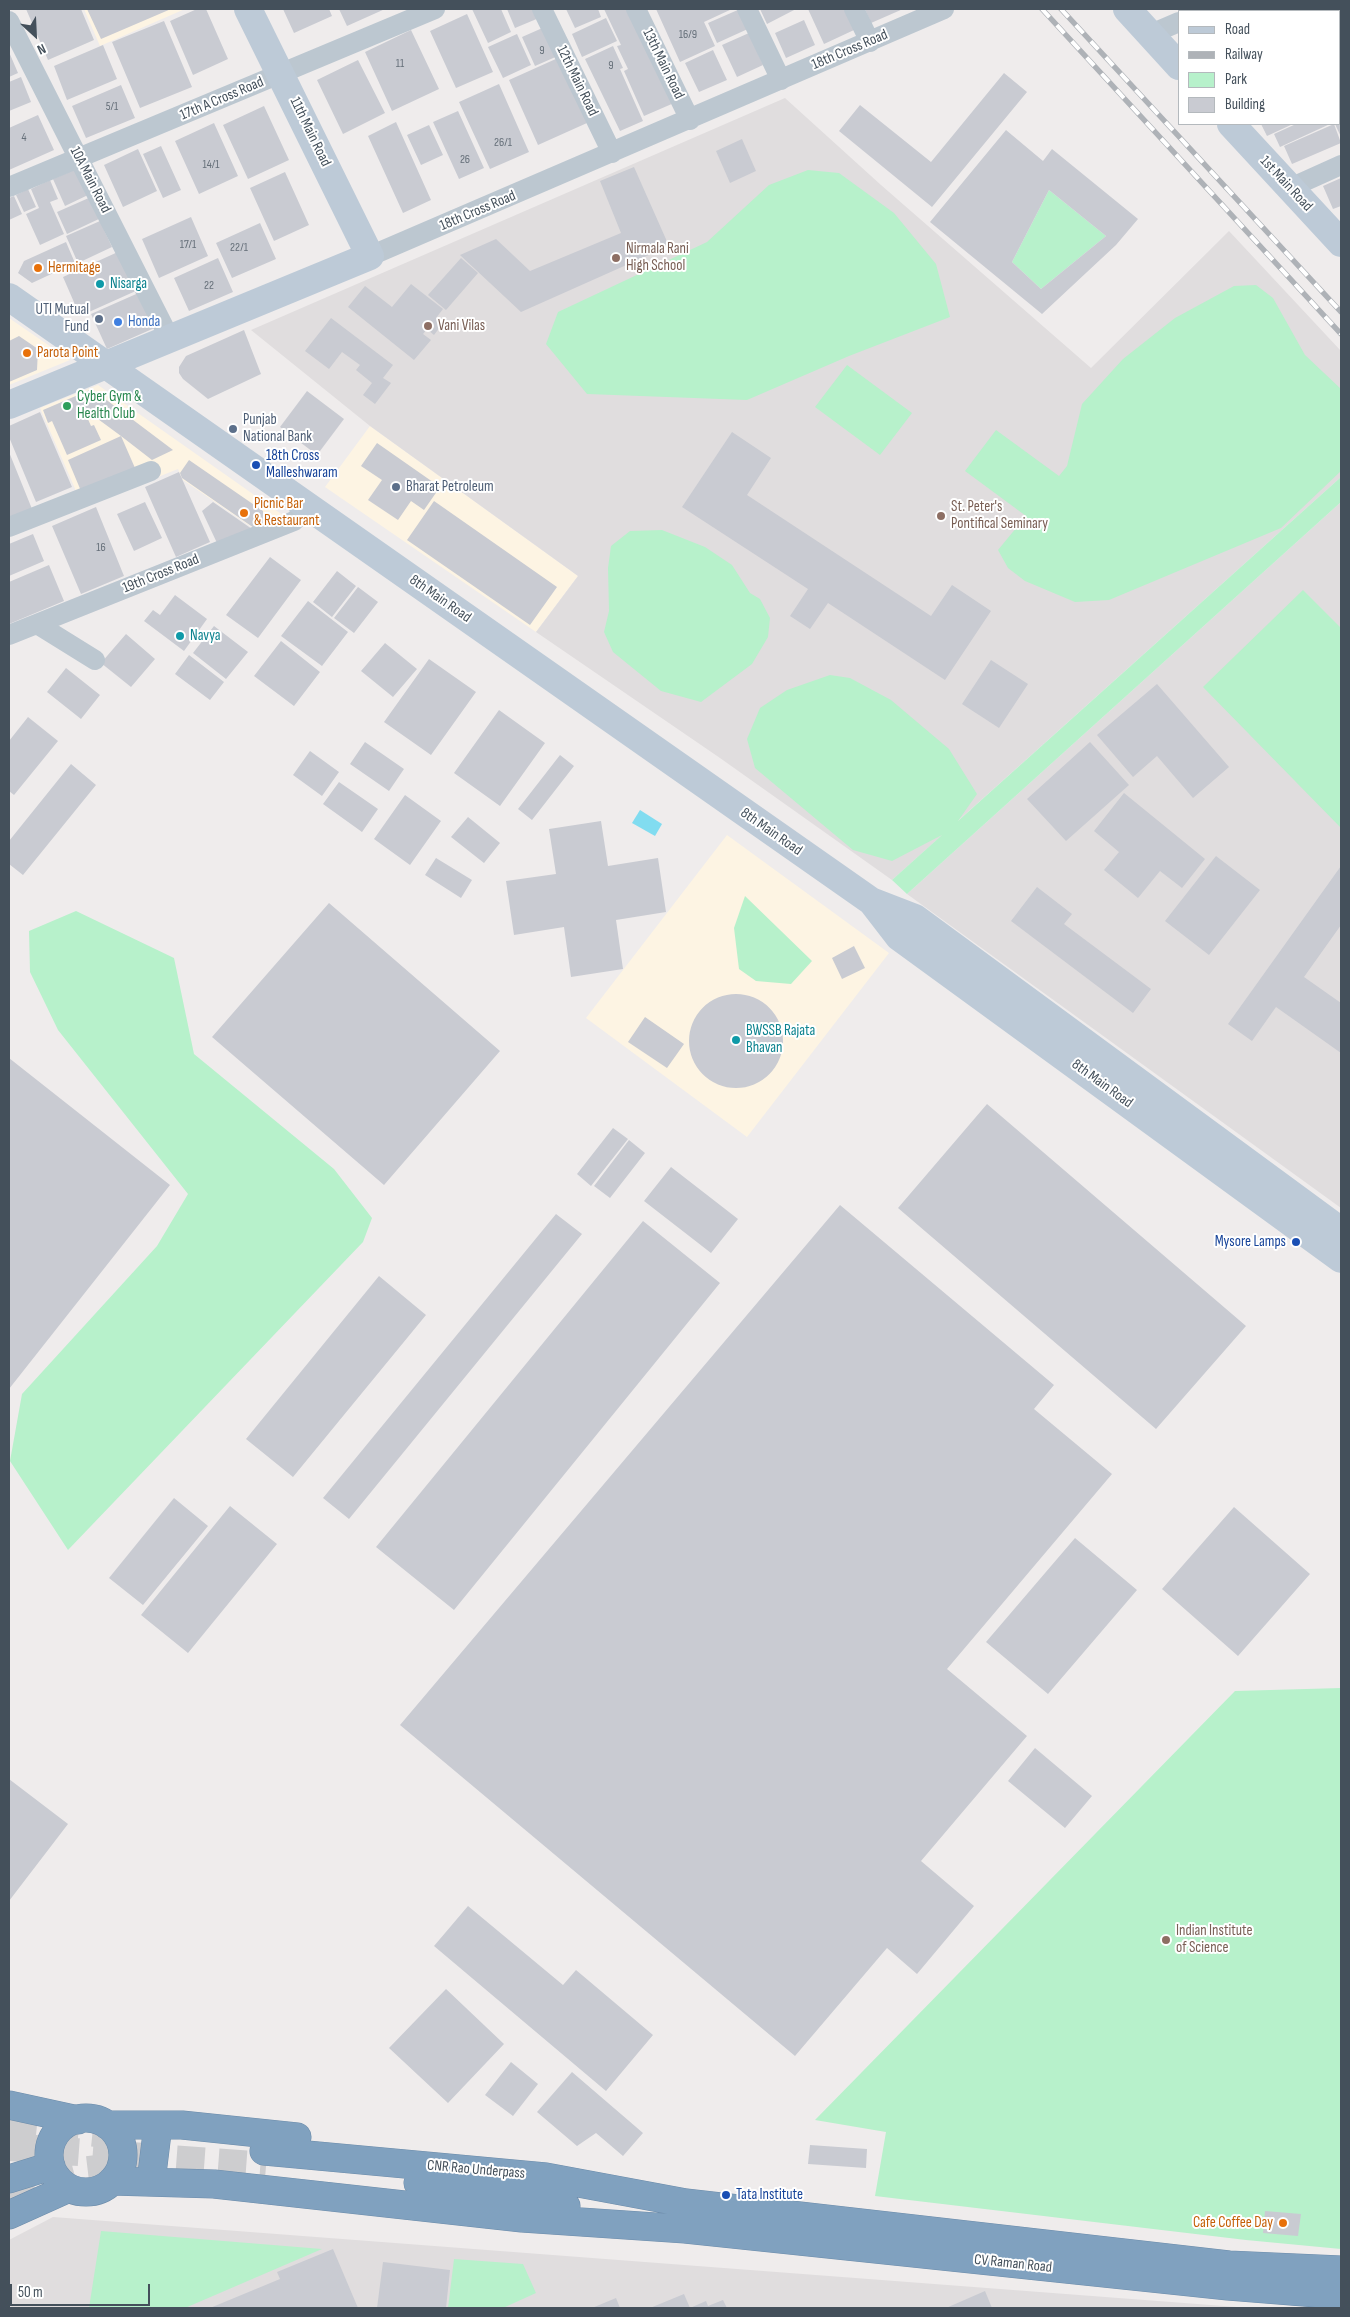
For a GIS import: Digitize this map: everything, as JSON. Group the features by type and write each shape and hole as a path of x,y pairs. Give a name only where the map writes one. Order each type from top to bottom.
{"highway":[{"path":"9,2105 78,2120 92,2119 107,2125 182,2125 553,2164 686,2216"},
{"path":"78,2120 60,2129 53,2138 49,2150 51,2166 60,2181 69,2188 80,2192 92,2192 112,2181 119,2172 123,2161 123,2149 119,2138 107,2125"},
{"path":"151,2182 158,2125"},
{"name":"CNR Rao Underpass","path":"265,2158 498,2193 686,2216"},
{"path":"9,2179 51,2166"},
{"path":"112,2181 214,2184 522,2218 686,2216"},
{"path":"9,2215 69,2188"},
{"name":"CV Raman Road","path":"686,2216 1229,2265 1341,2270"},
{"name":"CV Raman Road","path":"686,2216 1228,2286 1341,2295"}],"main road":[{"name":"11th Main Road","path":"248,9 370,256"},
{"path":"1127,9 1178,65"},
{"name":"1st Main Road","path":"1233,125 1341,243"},
{"name":"18th Cross Road","path":"9,405 370,256"},
{"name":"8th Main Road","path":"9,297 871,901 915,918 1341,1231"},
{"name":"8th Main Road","path":"871,901 899,937 1341,1259"}],"street":[{"name":"17th A Cross Road","path":"9,187 435,9"},
{"name":"12th Main Road","path":"542,9 612,154"},
{"name":"13th Main Road","path":"636,9 690,120"},
{"path":"747,9 781,80"},
{"path":"854,9 870,42"},
{"name":"18th Cross Road","path":"370,256 612,154 944,9"},
{"name":"10A Main Road","path":"9,21 170,339"},
{"path":"1151,34 1178,22"},
{"path":"1290,188 1341,165"},
{"path":"9,527 151,471"},
{"name":"19th Cross Road","path":"9,635 294,521 309,507"},
{"path":"37,624 95,660"}],"shaded area":[{"path":"84,9 185,9 100,46"},
{"name":"St. Peter's Pontifical Seminary","path":"785,98 881,185 1091,368 1229,231 1341,351 1341,477 892,880 720,758 536,632 578,576 370,426 251,330"},
{"path":"9,318 70,360 9,385"},
{"path":"98,385 287,518 256,530 183,480 178,469 83,507 40,408"},
{"path":"370,426 578,576 536,632 325,487"},
{"path":"1341,502 1341,1208 907,894"},
{"name":"BWSSB Rajata Bhavan","path":"727,835 889,953 747,1137 586,1018"},
{"path":"53,2217 1250,2308 9,2308 9,2240"}],"green space":[{"path":"808,170 839,173 894,213 936,264 950,317 849,356 747,400 587,394 546,344 558,312 707,242 769,185"},
{"path":"1049,190 1106,236 1041,289 1012,262"},
{"path":"1256,285 1273,298 1305,355 1341,389 1341,471 1281,528 1109,600 1075,602 1025,581 1008,568 998,550 1026,516 965,471 996,430 1059,476 1067,466 1082,404 1123,359 1175,318 1234,286"},
{"path":"847,365 912,413 880,455 815,407"},
{"path":"1341,477 1341,502 907,894 892,880 942,835 892,861 853,850 755,768 747,739 760,708 787,690 830,675 850,678 891,700 949,749 977,794 958,821"},
{"path":"662,530 705,547 732,565 750,593 760,599 770,618 768,637 752,664 701,702 661,691 613,652 604,632 609,611 608,568 611,546 630,531"},
{"path":"1303,590 1341,628 1341,828 1203,687"},
{"path":"745,896 812,961 791,984 756,981 739,969 734,928"},
{"path":"76,911 174,958 194,1054 334,1169 372,1218 363,1242 68,1550 10,1461 22,1394 157,1246 188,1194 58,1030 30,972 29,931"},
{"name":"Indian Institute of Science","path":"1341,1688 1341,2249 1246,2240 875,2196 886,2132 815,2120 1235,1691"},
{"path":"101,2231 322,2249 185,2308 89,2308"},
{"path":"454,2259 523,2264 536,2293 503,2308 448,2308"}],"water":[{"path":"640,810 662,824 655,836 632,823"}],"building":[{"path":"26,9 81,9 94,40 48,60"},
{"path":"87,9 171,9 101,39"},
{"path":"197,9 206,9 228,59 193,75 170,21"},
{"path":"283,9 329,9 332,16 294,33"},
{"path":"339,9 385,9 347,26"},
{"path":"472,9 501,9 511,32 488,43"},
{"path":"507,9 535,9 539,18 515,28"},
{"path":"566,9 598,9 601,17 575,28"},
{"path":"604,9 629,9 674,103 644,116 624,71 628,69 617,46 621,45"},
{"path":"656,9 732,9 704,22 715,46 680,62"},
{"path":"740,9 750,28 717,43 708,23"},
{"path":"760,9 796,9 767,24"},
{"path":"808,9 845,9 854,30 824,44"},
{"path":"865,9 903,9 871,23"},
{"path":"1227,9 1307,9 1304,10 1224,10"},
{"path":"1340,9 1341,46 1340,10 1320,10"},
{"path":"467,14 493,72 456,88 430,31"},
{"path":"606,18 617,41 582,57 572,34"},
{"path":"804,20 815,45 786,58 775,33"},
{"path":"164,21 192,87 140,108 112,42"},
{"path":"547,26 560,55 535,66 522,37"},
{"path":"411,30 439,89 392,111 365,52"},
{"path":"749,33 763,65 737,77 722,45"},
{"path":"517,34 531,65 503,78 488,47"},
{"path":"103,45 117,79 67,100 54,66"},
{"path":"613,46 623,68 620,69 643,121 620,131 585,59"},
{"path":"713,50 727,80 699,92 685,63"},
{"path":"9,52 18,73 9,77"},
{"path":"558,58 587,123 538,145 509,80"},
{"path":"358,60 385,113 343,134 317,80"},
{"path":"1341,66 1340,102 1340,67"},
{"path":"1004,73 1027,92 932,207 839,131 860,105 931,162"},
{"path":"21,77 31,102 9,111 9,82"},
{"path":"499,84 529,152 490,169 459,102"},
{"path":"121,85 135,118 86,138 72,106"},
{"path":"264,106 289,160 248,179 223,125"},
{"path":"1340,106 1341,137 1335,125 1340,125"},
{"path":"458,111 484,168 459,179 433,122"},
{"path":"38,115 54,150 9,170 9,128"},
{"path":"396,122 431,200 403,213 368,136"},
{"path":"214,123 238,176 199,194 175,141"},
{"path":"429,125 443,155 421,165 407,135"},
{"path":"1262,125 1291,125 1267,136"},
{"path":"1294,125 1328,125 1280,147 1274,134"},
{"path":"1332,125 1334,125 1341,143 1292,164 1284,146"},
{"path":"1006,130 1043,161 1052,149 1138,219 1116,245 1042,314 930,222","holes":["1049,190 1106,236 1041,289 1012,262"]},
{"path":"742,139 756,171 730,183 716,151"},
{"path":"161,146 181,190 163,198 143,154"},
{"path":"138,149 157,191 123,207 104,165"},
{"name":"Nirmala Rani High School","path":"634,167 669,246 521,312 460,255 496,239 530,271 621,233 600,181"},
{"path":"76,169 88,195 65,206 53,179"},
{"path":"285,172 309,225 274,241 250,188"},
{"path":"1341,178 1341,206 1333,209 1323,186"},
{"path":"50,180 58,199 50,202 64,234 40,245 26,214 39,208 31,189"},
{"path":"28,189 36,207 24,212 16,195"},
{"path":"14,196 22,214 9,220 9,198"},
{"path":"91,197 101,218 67,234 57,212"},
{"path":"191,217 208,256 159,278 142,239"},
{"path":"100,221 112,247 78,263 66,236"},
{"path":"260,223 276,259 232,278 216,243"},
{"path":"66,242 75,263 32,283 18,273 24,261"},
{"name":"Nisarga","path":"120,251 138,290 80,316 63,277"},
{"path":"218,258 233,292 189,311 174,278"},
{"path":"461,258 478,273 446,310 428,295"},
{"path":"411,284 443,309 436,318 443,323 434,335 427,329 423,334 431,340 414,360 348,307 365,286 392,307"},
{"path":"143,291 159,326 107,349 91,314"},
{"path":"331,318 393,365 383,378 391,383 375,404 363,395 372,383 356,370 360,365 342,352 329,369 305,351"},
{"path":"244,330 261,374 208,399 183,379 179,373 179,367 186,356"},
{"path":"19,336 38,349 37,370 9,382 9,341"},
{"path":"92,389 173,450 152,460 83,408 91,426 94,425 101,440 67,455 52,421 48,423 43,410"},
{"path":"307,391 344,419 317,455 280,427"},
{"path":"40,412 72,487 36,502 9,437 9,426"},
{"path":"732,432 771,458 747,495 931,616 952,585 991,611 945,680 828,603 810,629 790,616 808,589 682,507"},
{"path":"121,436 135,468 81,491 68,460"},
{"path":"377,443 440,487 424,510 411,501 398,520 368,500 382,480 361,466"},
{"path":"9,452 32,509 9,518"},
{"path":"189,460 263,511 263,525 254,528 182,478 180,473"},
{"path":"179,472 210,542 176,557 145,487"},
{"path":"434,501 557,587 530,625 407,540"},
{"path":"145,502 162,538 134,551 117,514"},
{"path":"213,502 252,529 217,543 202,511"},
{"path":"96,507 124,576 81,594 52,526"},
{"path":"33,534 44,561 9,576 9,544"},
{"path":"270,557 301,580 258,638 226,615"},
{"path":"49,565 64,601 9,624 9,582"},
{"path":"337,571 356,586 332,617 313,602"},
{"path":"358,587 378,602 354,633 334,618"},
{"name":"Navya","path":"175,595 207,619 184,651 144,621 153,610 160,615"},
{"path":"308,601 348,632 322,666 281,636"},
{"path":"214,626 248,652 226,679 193,653"},
{"path":"126,634 155,659 131,687 101,663"},
{"path":"281,641 320,672 294,706 254,676"},
{"path":"385,643 417,669 393,697 361,671"},
{"path":"189,655 224,682 210,700 175,674"},
{"path":"429,659 476,692 431,755 384,722"},
{"path":"991,660 1028,684 999,728 962,704"},
{"path":"66,668 100,695 81,719 47,692"},
{"path":"1157,684 1229,767 1193,798 1157,756 1133,777 1097,735"},
{"path":"499,710 545,743 500,806 454,773"},
{"path":"28,717 58,741 14,795 9,791 9,741"},
{"path":"365,742 404,769 389,791 350,764"},
{"path":"1090,742 1129,785 1066,841 1027,799"},
{"path":"310,751 339,772 322,796 293,775"},
{"path":"560,755 574,766 532,820 518,809"},
{"path":"71,764 96,785 23,875 9,864 9,841"},
{"path":"339,782 378,809 362,832 323,804"},
{"path":"1124,793 1205,859 1182,888 1160,871 1138,898 1104,870 1119,852 1094,831"},
{"path":"405,795 441,821 410,865 374,839"},
{"path":"468,817 500,843 484,863 451,837"},
{"path":"601,821 608,866 658,858 666,912 616,920 623,969 571,977 564,927 514,935 506,881 556,874 549,829"},
{"path":"1216,856 1260,890 1209,955 1165,921"},
{"path":"436,858 472,880 461,898 425,875"},
{"path":"1341,866 1341,925 1304,977 1341,1003 1341,1053 1276,1007 1252,1041 1228,1024"},
{"path":"1037,887 1072,914 1064,924 1151,989 1133,1013 1011,921"},
{"path":"329,903 500,1051 384,1185 212,1037"},
{"path":"854,946 865,968 842,979 832,958"},
{"name":"BWSSB Rajata Bhavan","path":"736,994 754,997 769,1008 780,1023 783,1041 780,1059 769,1074 754,1085 736,1088 718,1085 703,1074 692,1059 689,1041 692,1023 703,1008 718,997"},
{"path":"645,1017 684,1044 667,1068 628,1042"},
{"path":"9,1058 170,1185 9,1389"},
{"path":"987,1104 1246,1326 1156,1429 898,1208"},
{"path":"613,1128 628,1139 591,1186 577,1174"},
{"path":"629,1140 645,1153 610,1198 594,1186"},
{"path":"671,1167 738,1219 711,1253 644,1201"},
{"path":"840,1205 1054,1385 1034,1409 1112,1474 947,1669 1027,1736 921,1861 974,1906 917,1974 887,1948 795,2056 400,1725"},
{"path":"556,1214 582,1234 349,1519 323,1498"},
{"path":"643,1221 720,1283 454,1610 376,1547"},
{"path":"379,1276 426,1315 293,1477 246,1439"},
{"path":"174,1498 208,1526 143,1605 109,1578"},
{"path":"230,1506 277,1544 188,1653 141,1615"},
{"path":"1234,1507 1310,1574 1238,1656 1162,1589"},
{"path":"1075,1538 1137,1590 1048,1694 986,1642"},
{"path":"1035,1748 1092,1796 1065,1828 1008,1781"},
{"path":"9,1779 68,1824 9,1901"},
{"path":"468,1906 563,1985 576,1970 653,2035 606,2091 434,1946"},
{"path":"446,1989 504,2044 448,2103 389,2048"},
{"path":"511,2062 538,2084 513,2116 485,2095"},
{"path":"572,2072 643,2133 623,2156 596,2133 577,2146 537,2112"},
{"path":"810,2145 867,2149 866,2168 808,2164"},
{"path":"1265,2211 1301,2214 1298,2236 1263,2233"},
{"path":"333,2249 358,2308 210,2308 280,2279 277,2272"},
{"path":"383,2262 450,2270 446,2308 377,2308"},
{"path":"985,2291 992,2308 946,2308"},
{"path":"684,2294 690,2308 650,2308"},
{"path":"616,2298 620,2308 592,2308"},
{"path":"723,2300 727,2308 690,2308 706,2301 708,2306"}],"tunnel":[{"path":"9,2124 134,2137"},
{"path":"9,2147 266,2166"},
{"path":"9,2198 50,2179 80,2171 113,2167"}],"railway":[{"path":"1042,9 1341,334"},
{"path":"1061,9 1341,312"}],"place":[{"name":"Nirmala Rani High School","path":"616,258"},
{"name":"Hermitage","path":"38,268"},
{"name":"Nisarga","path":"100,284"},
{"name":"UTI Mutual Fund","path":"99,319"},
{"name":"Honda","path":"118,322"},
{"name":"Vani Vilas","path":"428,326"},
{"name":"Parota Point","path":"27,353"},
{"name":"Cyber Gym & Health Club","path":"67,406"},
{"name":"Punjab National Bank","path":"233,429"},
{"name":"18th Cross Malleshwaram","path":"256,465"},
{"name":"Bharat Petroleum","path":"396,487"},
{"name":"Picnic Bar & Restaurant","path":"244,513"},
{"name":"St. Peter's Pontifical Seminary","path":"941,516"},
{"name":"Navya","path":"180,636"},
{"name":"BWSSB Rajata Bhavan","path":"736,1040"},
{"name":"Mysore Lamps","path":"1296,1242"},
{"name":"Indian Institute of Science","path":"1166,1940"},
{"name":"Tata Institute","path":"726,2195"},
{"name":"Cafe Coffee Day","path":"1283,2223"}]}
